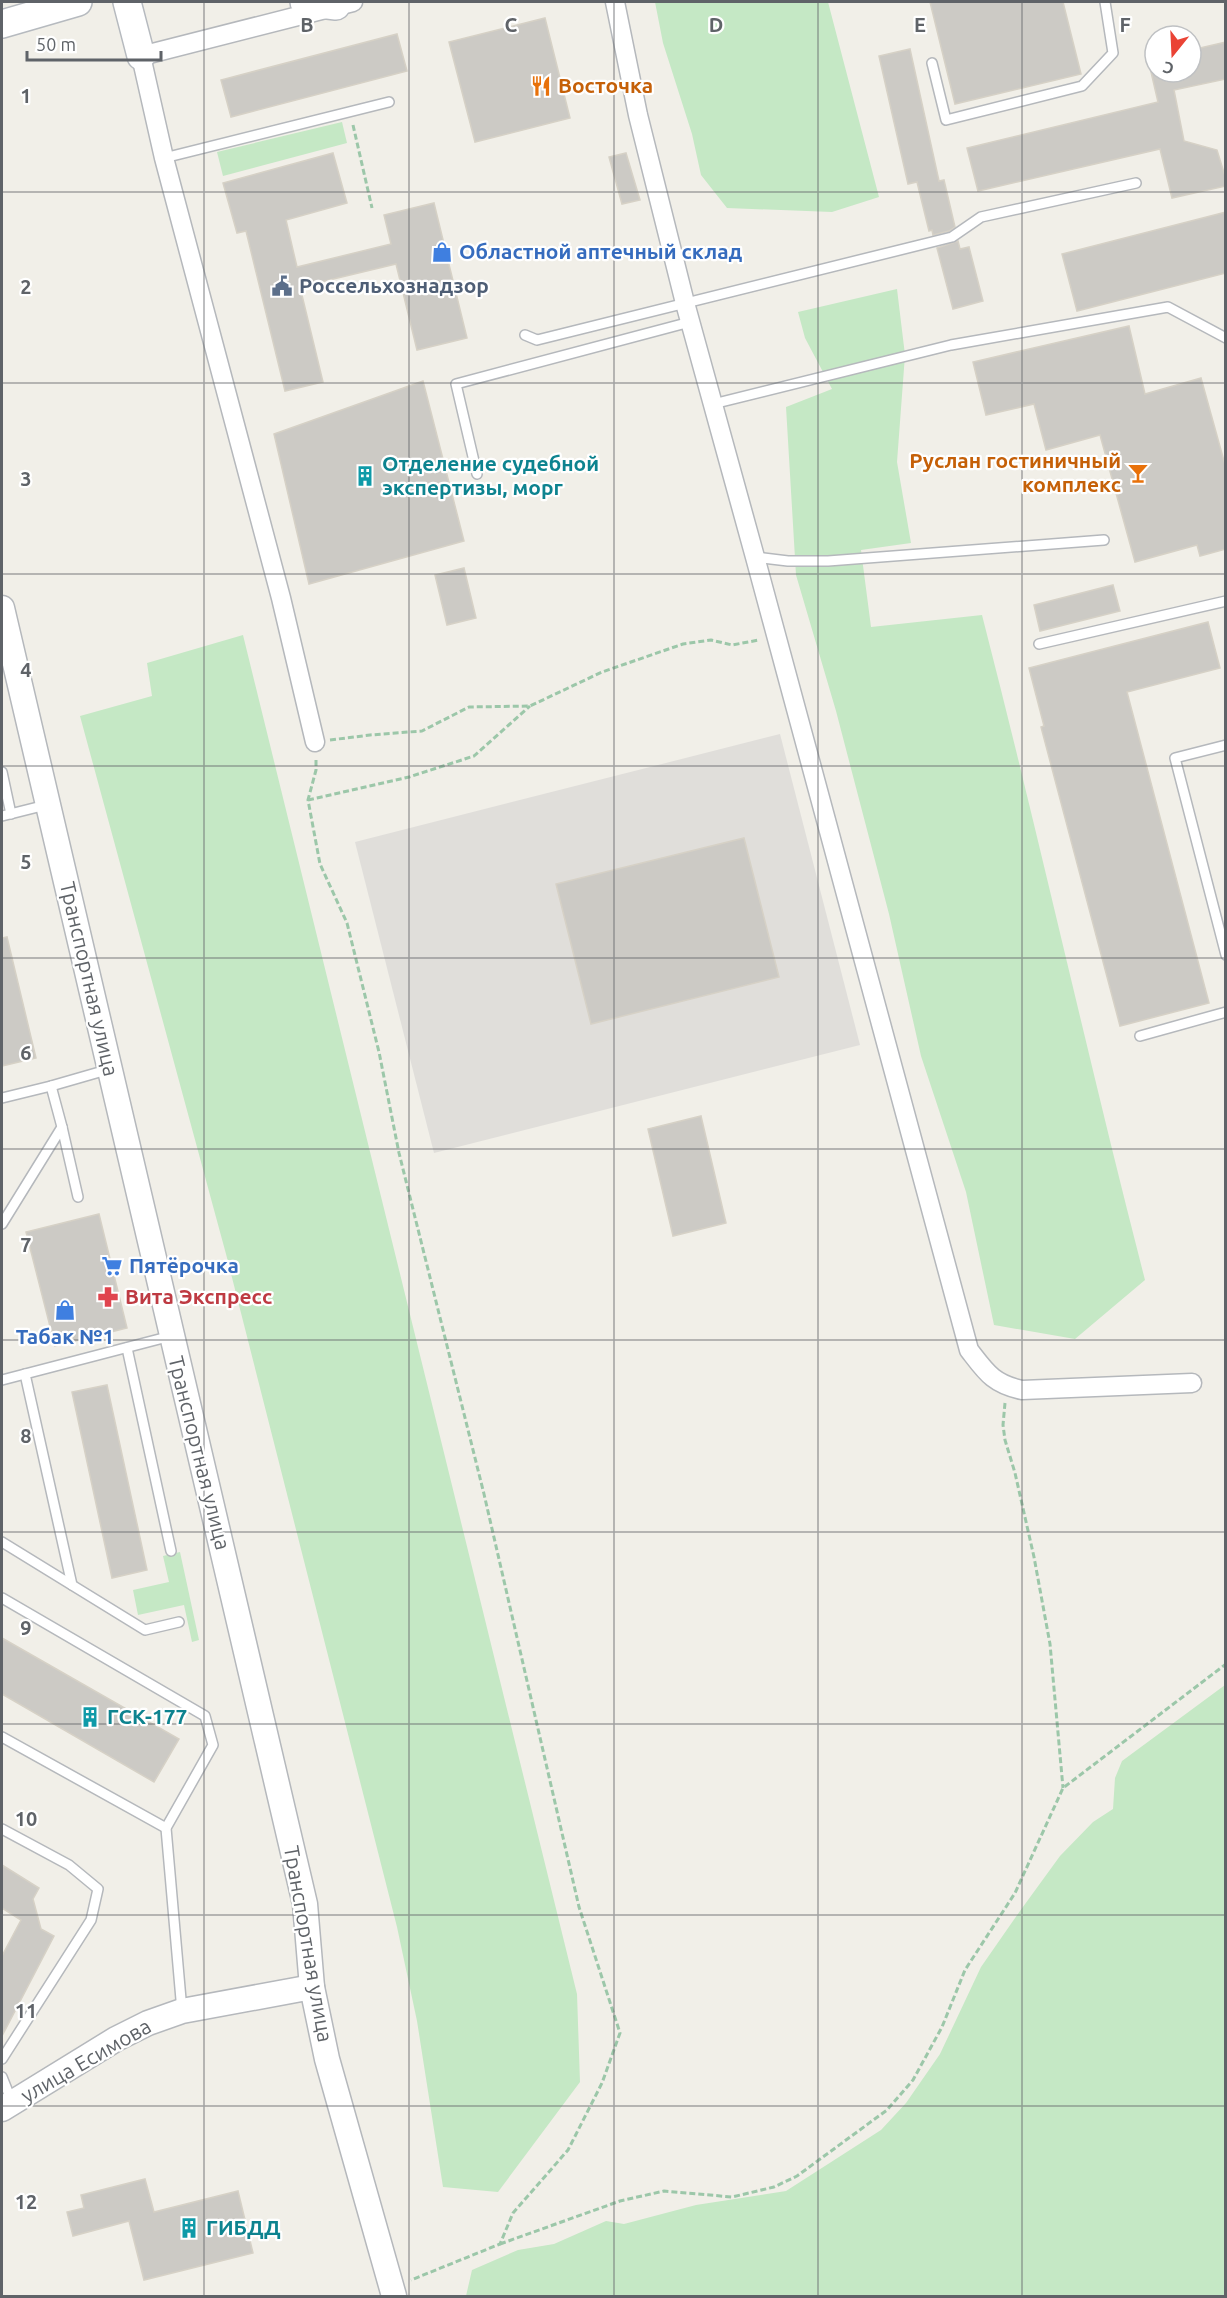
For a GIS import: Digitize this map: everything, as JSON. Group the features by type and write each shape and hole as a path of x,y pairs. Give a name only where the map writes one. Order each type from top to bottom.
{"main road":[{"path":"2,24 11,2"},
{"path":"2,24 78,2"},
{"path":"127,2 141,56"},
{"path":"304,2 345,4"}],"street":[{"path":"615,2 638,115 685,303 756,557 969,1350 993,1380 1006,1387 1022,1390 1192,1383"},
{"path":"315,742 281,598 164,158 141,56 345,4"},
{"name":"Транспортная улица","path":"2,608 5,641 48,805 305,1904 312,1987 327,2059 393,2292"},
{"name":"улица Есимова","path":"7,2106 116,2039 148,2023 182,2010 312,1987"}],"lane":[{"path":"932,63 946,120 1082,86 1113,53 1105,2"},
{"path":"164,158 389,102"},
{"path":"525,335 537,340 952,237 981,217 1136,183"},
{"path":"713,404 951,345 1168,307 1226,338"},
{"path":"477,474 456,384 690,322"},
{"path":"756,557 788,561 828,561 1104,540"},
{"path":"1039,644 1226,601"},
{"path":"1226,745 1175,758 1226,955"},
{"path":"2,772 6,815 48,805"},
{"path":"1140,1036 1226,1012"},
{"path":"2,1098 110,1069"},
{"path":"51,1086 78,1197"},
{"path":"2,1224 62,1127"},
{"path":"2,1380 171,1335"},
{"path":"127,1348 171,1551"},
{"path":"25,1374 72,1585"},
{"path":"2,1542 145,1630 179,1622"},
{"path":"2,1598 205,1716 213,1745 166,1828 182,2010"},
{"path":"2,1737 166,1828"},
{"path":"2,1829 69,1865 98,1889 91,1920 2,2059"},
{"path":"2,2077 7,2106"}],"path":[{"path":"350,112 372,208"},
{"path":"308,800 409,777 474,756 530,706 602,672 683,644 711,640 732,645 758,642 774,627"},
{"path":"500,2244 513,2213 568,2150 602,2083 620,2033 579,1907 487,1505 399,1154 379,1052 347,923 320,864 308,800 316,770 315,742 422,731 469,706 530,706"},
{"path":"1006,1387 1003,1425 1005,1440 1032,1547 1050,1644 1063,1788"},
{"path":"393,2292 500,2244 621,2201 664,2191 732,2197 774,2187 797,2176 887,2110 913,2080 942,2027 965,1970 1015,1893 1063,1788 1226,1664"}],"shaded area":[{"path":"780,734 860,1045 434,1153 355,842"}],"green space":[{"path":"655,2 828,2 879,197 832,212 727,208 701,175 692,134 663,43"},
{"path":"342,122 347,143 223,176 217,152"},
{"path":"897,289 905,355 897,462 911,543 861,550 871,627 982,615 1145,1280 1075,1339 994,1325 966,1192 921,1056 889,914 836,711 796,575 786,407 832,389 805,338 798,312"},
{"path":"243,635 577,1994 580,2082 498,2192 443,2187 417,2021 397,1927 226,1254 80,716 152,696 147,663"},
{"path":"180,1552 199,1640 192,1642 184,1605 138,1615 133,1590 169,1582 163,1556"},
{"path":"1225,1685 1225,2296 466,2296 472,2270 518,2250 554,2244 606,2221 624,2224 696,2205 786,2191 881,2130 906,2103 940,2054 981,1967 1020,1911 1060,1856 1093,1822 1113,1809 1115,1778 1122,1761"}],"building":[{"path":"930,2 1063,2 1081,74 955,104"},
{"path":"545,18 570,118 475,142 449,42"},
{"path":"397,34 407,71 231,117 221,80"},
{"path":"1226,42 1226,79 1203,84 1203,47"},
{"path":"910,49 939,181 944,180 955,227 933,235 932,230 929,231 917,182 908,184 879,56"},
{"path":"1154,84 1202,84 1174,90 1184,141 1217,150 1226,186 1172,198 1160,149 978,191 967,148 1158,102"},
{"path":"333,153 347,203 286,220 297,267 391,244 384,215 434,203 467,338 417,350 396,264 300,287 323,382 285,391 246,231 237,233 223,183"},
{"path":"626,153 640,200 622,204 609,157"},
{"path":"1226,212 1226,273 1077,311 1062,254"},
{"path":"958,241 960,249 969,247 983,301 953,309 937,248"},
{"path":"1129,326 1145,394 1201,378 1226,468 1226,549 1200,556 1197,545 1135,562 1100,435 1046,450 1034,404 986,415 973,362"},
{"path":"423,381 464,541 309,584 274,434"},
{"path":"464,568 476,618 447,625 435,575"},
{"path":"1113,585 1120,611 1040,631 1034,605"},
{"path":"1208,622 1220,668 1127,692 1209,1003 1120,1026 1041,727 1044,726 1029,668"},
{"path":"744,838 779,977 591,1024 556,884"},
{"path":"7,937 36,1058 2,1066 2,938"},
{"path":"701,1116 726,1223 673,1236 648,1129"},
{"path":"99,1214 127,1328 55,1346 26,1232"},
{"path":"107,1385 147,1570 112,1578 72,1392"},
{"name":"ГСК-177","path":"2,1638 179,1739 154,1782 2,1694"},
{"path":"2,1865 39,1888 33,1899 41,1929 54,1936 2,2036 2,1956 21,1920 2,1908"},
{"name":"ГИБДД","path":"145,2179 154,2212 238,2191 253,2253 144,2280 129,2221 73,2236 67,2212 84,2208 81,2195"}],"place":[{"name":"Восточка","path":"541,86"},
{"name":"Областной аптечный склад","path":"442,252"},
{"name":"Россельхознадзор","path":"282,286"},
{"name":"Руслан гостиничный комплекс","path":"1138,473"},
{"name":"Отделение судебной экспертизы, морг","path":"365,476"},
{"name":"Пятёрочка","path":"112,1266"},
{"name":"Вита Экспресс","path":"108,1297"},
{"name":"Табак №1","path":"65,1310"},
{"name":"ГСК-177","path":"90,1717"},
{"name":"ГИБДД","path":"189,2228"}]}
